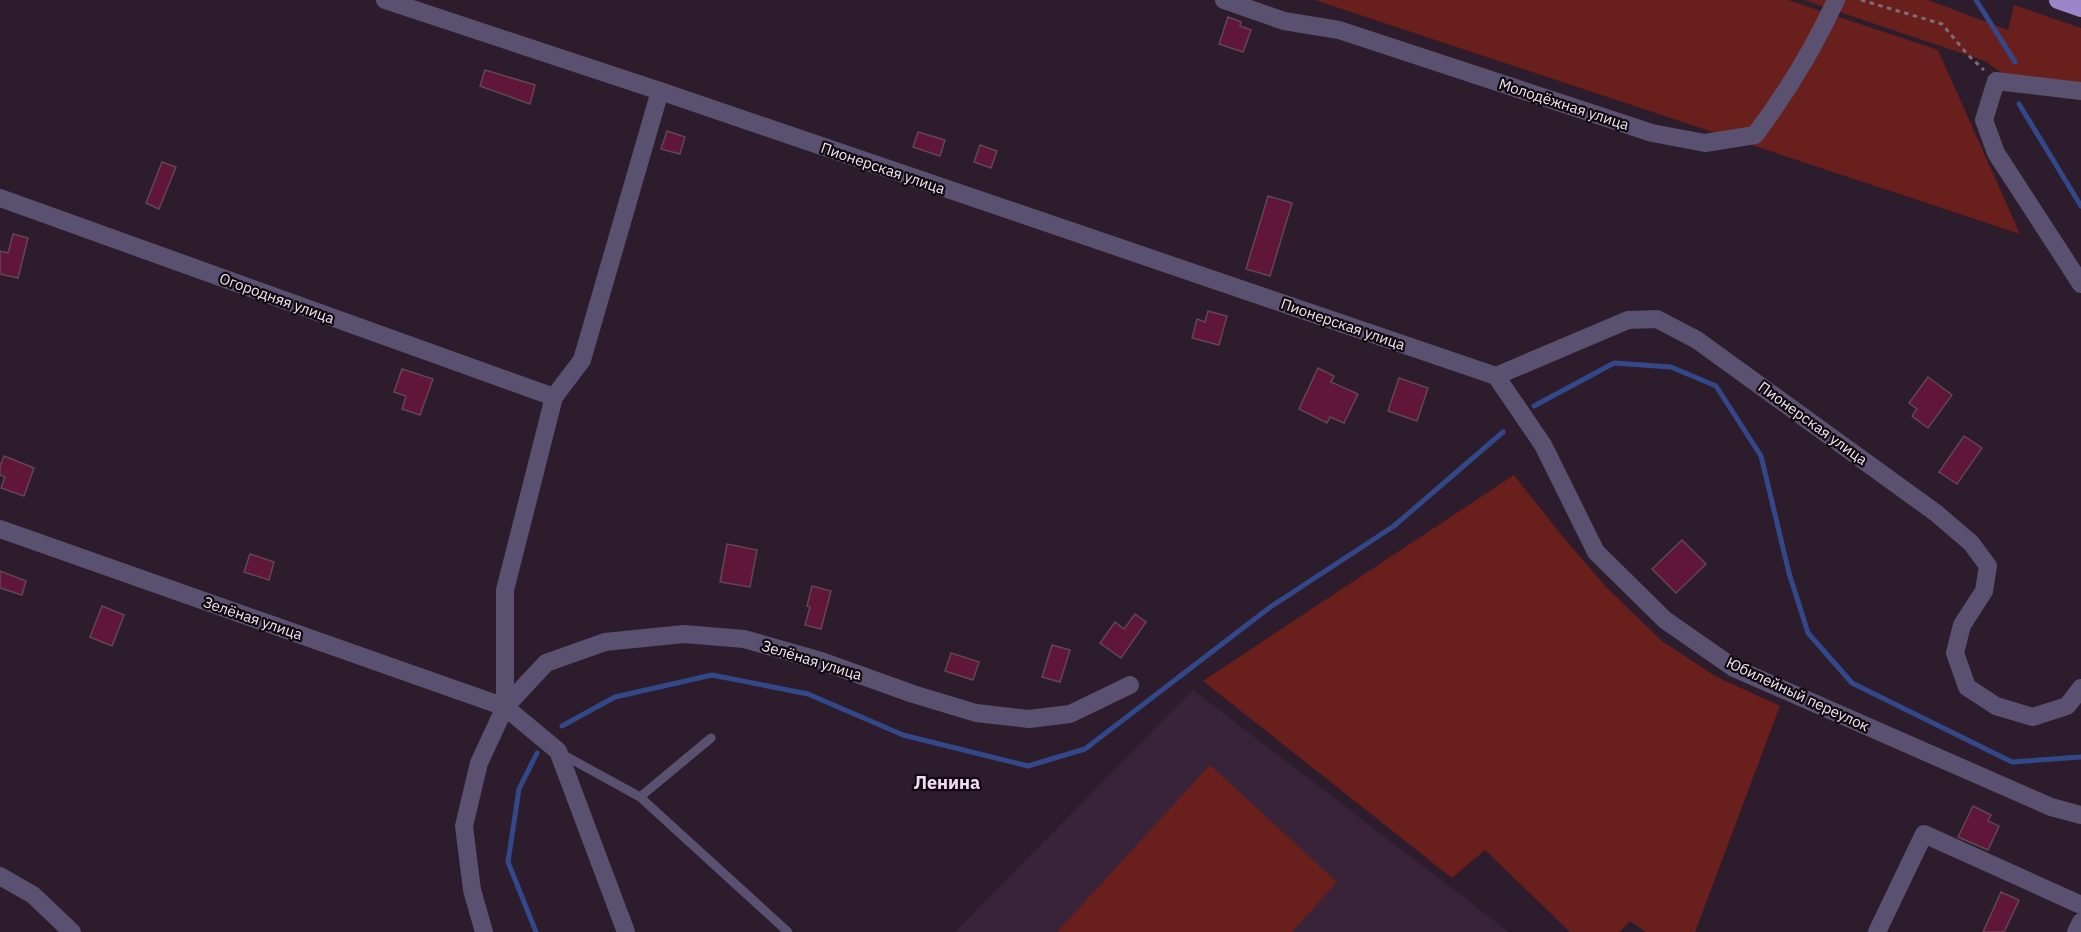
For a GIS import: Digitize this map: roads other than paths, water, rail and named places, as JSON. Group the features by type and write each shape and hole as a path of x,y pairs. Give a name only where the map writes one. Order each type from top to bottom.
{"highway":[{"path":"2058,0 2081,8"}],"street":[{"name":"Пионерская улица","path":"385,0 1496,376 1628,320 1657,319 1697,340 1936,513 1971,543 1988,566 1984,591 1962,625 1955,653 1967,687 1995,706 2033,717 2067,706 2081,688"},
{"name":"Молодёжная улица","path":"1224,0 1284,21 1339,30 1652,133 1705,144 1755,135 1789,88 1820,35 1836,0"},
{"path":"2081,91 1996,81 1983,120 1996,153 2081,284"},
{"path":"506,707 505,590 554,397 582,360 660,92"},
{"name":"Огородняя улица","path":"0,198 554,397"},
{"name":"Юбилейный переулок","path":"1496,376 1543,445 1596,552 1665,620 1734,668 2051,807 2081,815"},
{"name":"Зелёная улица","path":"0,529 506,707 558,751 626,932"},
{"name":"Зелёная улица","path":"484,932 472,890 464,826 479,763 506,707 546,663 605,642 684,634 744,639 820,661 976,714 1029,719 1070,714 1130,685"},
{"path":"1877,932 1924,834 2081,905"},
{"path":"0,876 33,895 72,932"},
{"path":"2076,932 2081,922"}],"lane":[{"path":"640,797 711,738"},
{"path":"558,751 640,797 788,932"}],"waterway":[{"path":"1976,0 2015,62"},
{"path":"2019,104 2081,206"},
{"path":"1534,406 1614,363 1671,367 1716,386 1761,456 1789,573 1808,633 1852,683 2012,762 2081,757"},
{"path":"562,726 615,697 712,675 808,694 903,735 1028,766 1085,749 1269,608 1394,526 1503,432"},
{"path":"536,932 508,862 519,789 537,753"}],"district":[{"name":"Ленина","path":"947,782"}]}
